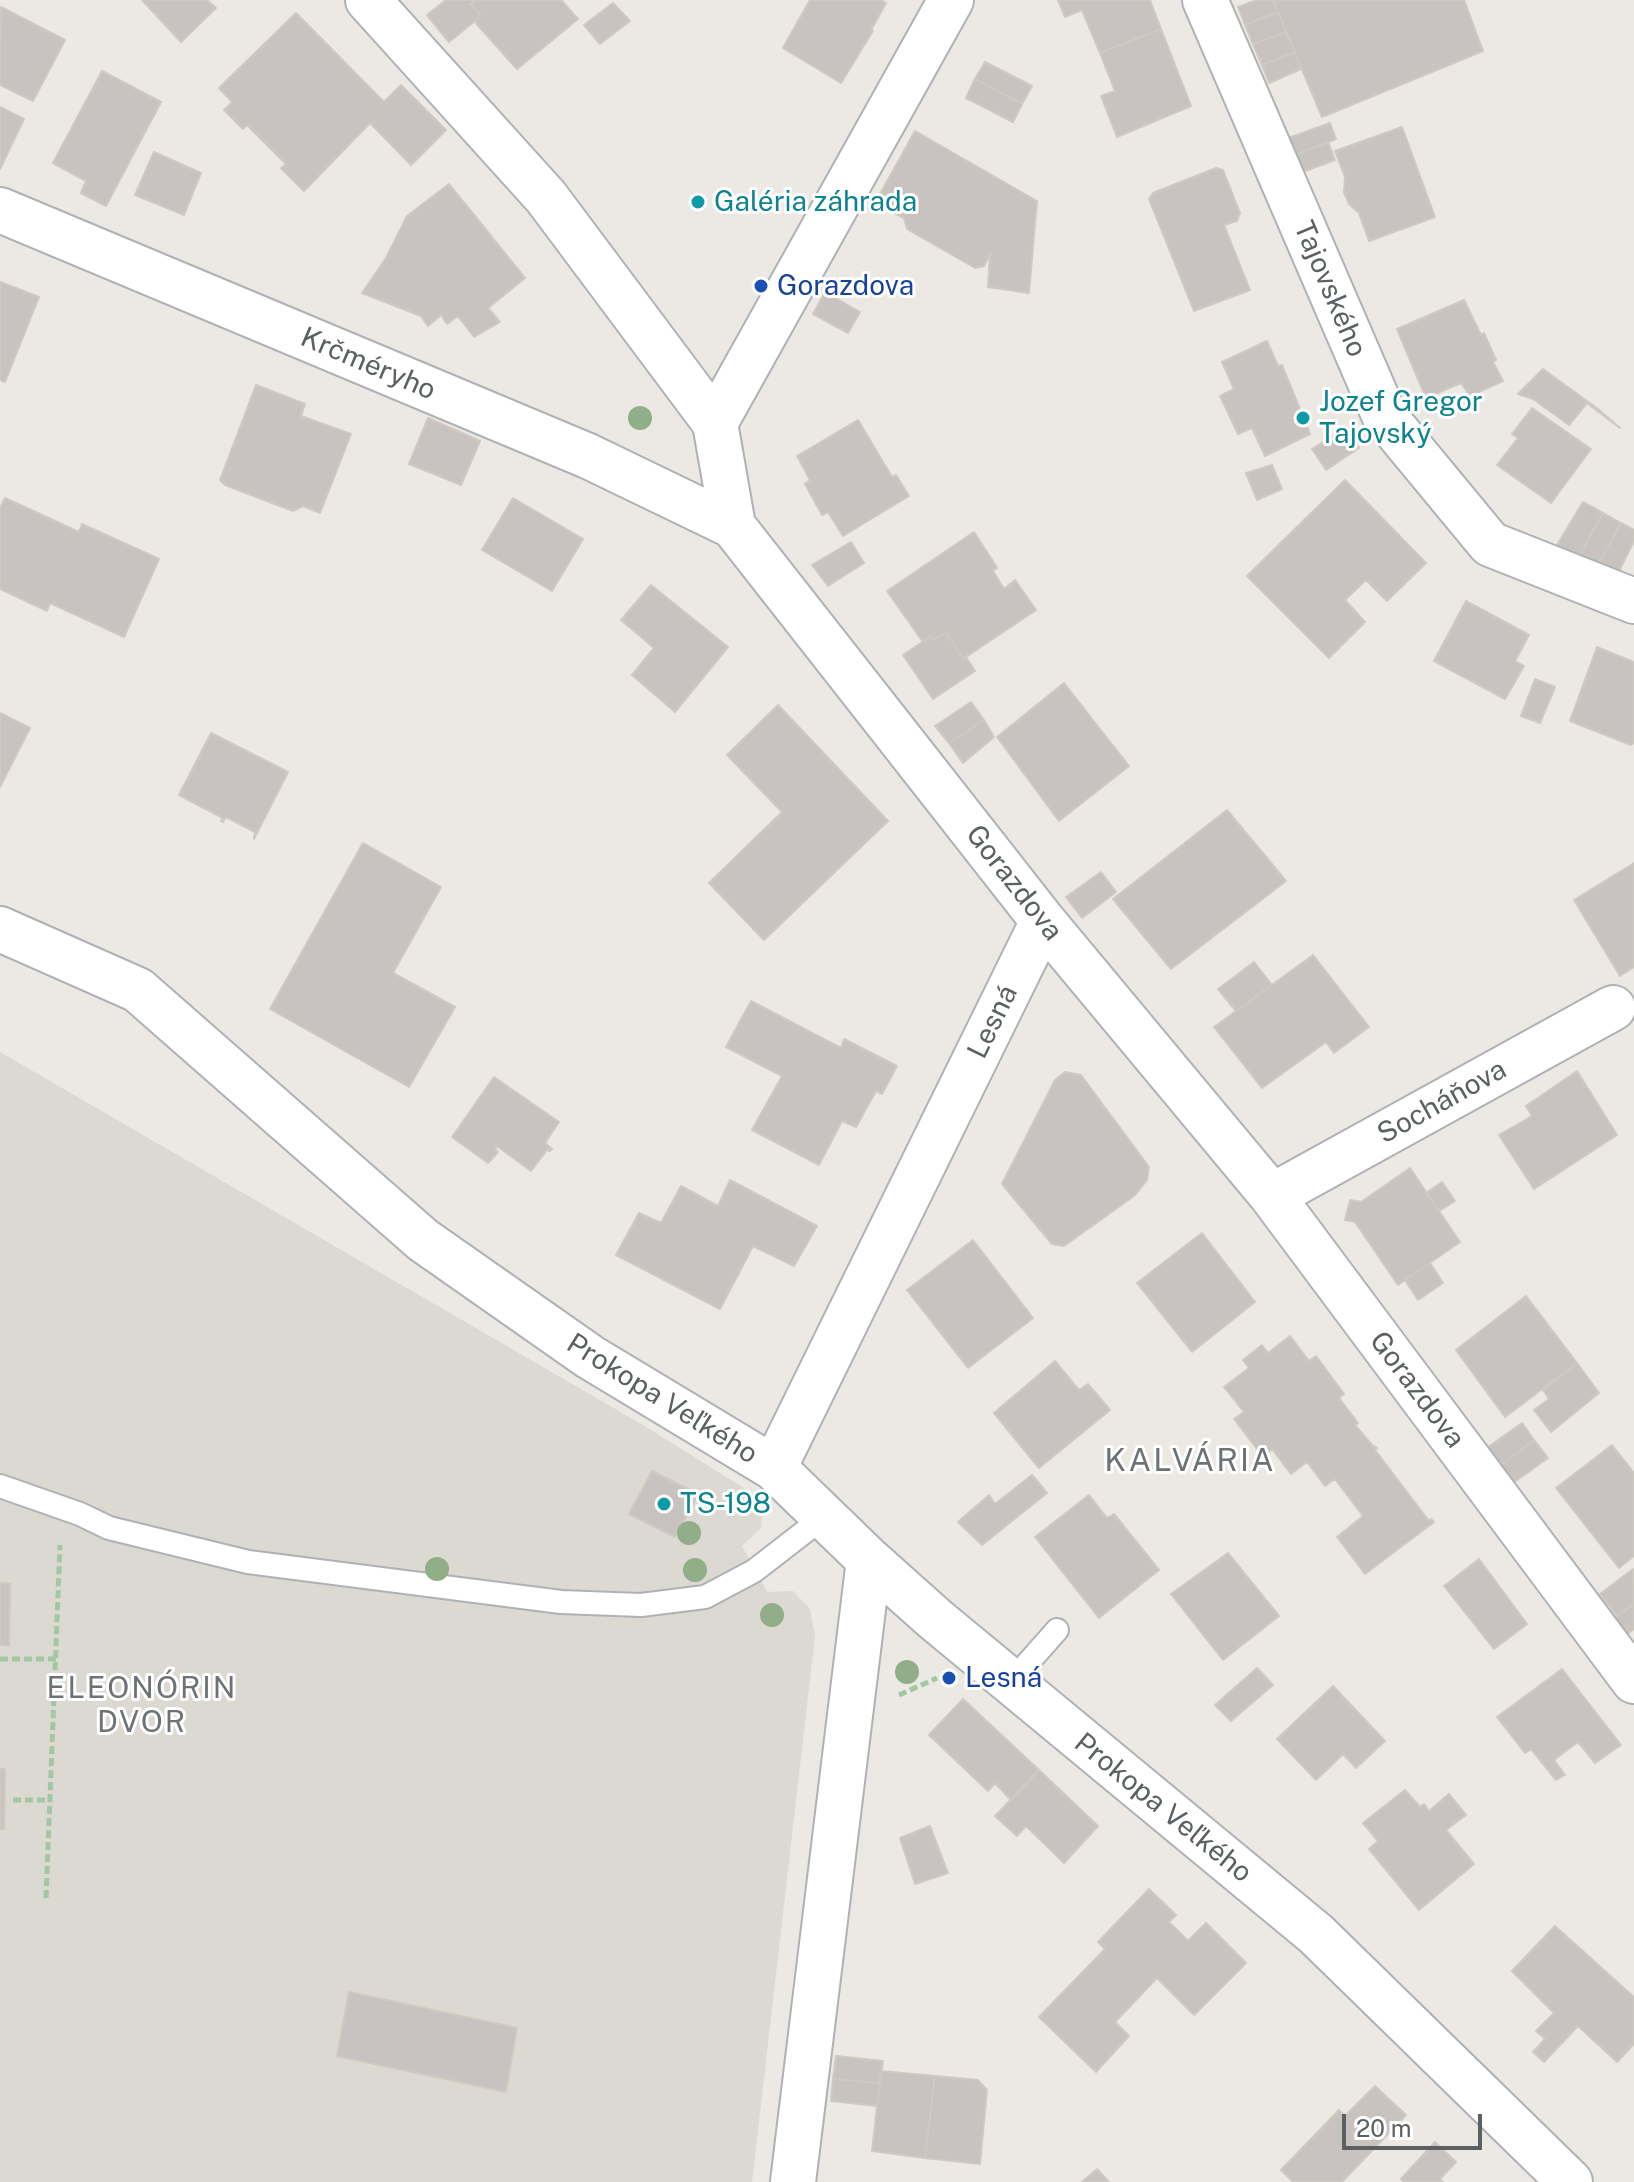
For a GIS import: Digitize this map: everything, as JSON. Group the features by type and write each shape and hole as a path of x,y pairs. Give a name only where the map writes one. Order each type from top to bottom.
{"street":[{"name":"Gorazdova","path":"368,0 546,197 715,423 733,526 1043,921 1272,1196 1634,1681"},
{"path":"715,423 951,0"},
{"name":"Tajovského","path":"1205,0 1385,417 1490,544 1634,601"},
{"name":"Krčméryho","path":"0,210 588,456 733,526"},
{"name":"Lesná","path":"774,1468 1043,921"},
{"name":"Prokopa Veľkého","path":"0,929 138,990 423,1240 590,1357 774,1468 869,1560 996,1670 1316,1934 1570,2182"},
{"name":"Socháňova","path":"1272,1196 1613,1008"},
{"path":"793,2182 869,1560"}],"lane":[{"path":"0,1486 109,1528 248,1562 561,1602 641,1605 705,1597 754,1571 825,1516"},
{"path":"996,1670 1057,1630"}],"path":[{"path":"46,1898 61,1508"},
{"path":"0,1659 56,1659"},
{"path":"850,1716 996,1670"},
{"path":"13,1800 50,1800"}],"shaded area":[{"path":"0,1052 643,1425 752,1493 762,1515 761,1528 742,1546 767,1592 793,1591 810,1609 815,1636 752,2182 0,2182"}],"building":[{"path":"142,0 207,0 216,8 181,42"},
{"path":"446,0 476,0 471,4 481,16 449,42 427,15"},
{"path":"476,0 561,0 578,19 517,69 474,21 481,16 471,4"},
{"path":"810,0 881,0 886,3 841,83 783,48"},
{"path":"1058,0 1150,0 1161,29 1100,53 1082,10 1065,17"},
{"path":"1257,0 1273,0 1278,12 1245,25 1238,7"},
{"path":"1273,0 1464,0 1483,51 1322,117"},
{"path":"613,3 630,21 600,44 584,25"},
{"path":"1,7 65,40 33,101 0,85"},
{"path":"1278,12 1286,32 1253,44 1245,25"},
{"path":"296,13 384,102 401,85 446,130 411,165 370,123 304,191 281,168 286,164 247,125 243,129 224,110 232,102 219,88"},
{"path":"1161,29 1191,106 1117,137 1101,96 1115,91 1100,53"},
{"path":"1286,32 1295,52 1262,65 1253,44"},
{"path":"1295,52 1301,69 1269,83 1262,65"},
{"path":"985,62 1032,86 1022,104 975,79"},
{"path":"102,71 161,102 106,206 81,193 86,181 53,163"},
{"path":"975,79 1022,104 1013,122 966,98"},
{"path":"0,107 24,119 0,169"},
{"path":"1330,123 1336,139 1290,157 1283,140"},
{"path":"1402,127 1435,217 1369,241 1359,213 1349,204 1344,192 1345,177 1335,151"},
{"path":"915,131 1037,201 1029,293 988,287 990,254 984,266 975,268 907,229 904,218 875,203"},
{"path":"1328,142 1335,160 1297,174 1290,157"},
{"path":"154,152 201,173 184,215 135,195"},
{"path":"1216,168 1223,170 1240,213 1237,221 1224,225 1250,290 1194,311 1149,199 1153,193"},
{"path":"449,184 525,278 488,308 500,322 474,337 458,316 447,324 441,315 428,326 421,316 362,293 386,258 407,216"},
{"path":"0,282 39,297 5,382 0,380"},
{"path":"825,292 860,312 848,333 813,314"},
{"path":"1464,300 1481,335 1484,333 1503,381 1470,396 1461,383 1426,398 1397,329"},
{"path":"1267,341 1278,366 1282,365 1310,434 1265,456 1252,428 1238,434 1220,396 1234,389 1222,362"},
{"path":"1543,369 1620,428 1587,403 1569,425 1533,399 1518,394"},
{"path":"256,385 305,404 301,416 351,434 320,513 303,506 293,511 225,485 220,480"},
{"path":"1532,408 1591,449 1551,503 1497,465 1518,438 1512,434"},
{"path":"428,418 480,441 461,485 409,464"},
{"path":"858,420 892,477 896,475 909,496 843,536 828,512 822,515 805,484 810,480 797,456"},
{"path":"1345,428 1359,448 1326,470 1312,449"},
{"path":"1272,465 1282,489 1257,500 1246,473"},
{"path":"1345,480 1426,563 1387,601 1366,580 1345,600 1365,622 1329,658 1247,576"},
{"path":"5,498 79,532 82,524 159,559 124,637 50,603 47,611 0,589 0,508"},
{"path":"513,498 583,539 552,591 482,550"},
{"path":"1583,502 1603,513 1579,555 1557,545"},
{"path":"1603,513 1621,523 1598,564 1579,555"},
{"path":"1621,523 1634,530 1634,541 1619,571 1598,564"},
{"path":"974,532 996,566 993,571 1004,589 1015,580 1036,610 963,659 946,632 923,642 887,591"},
{"path":"851,542 864,563 828,586 812,565"},
{"path":"651,585 728,647 675,712 632,675 654,648 621,620"},
{"path":"1466,601 1529,635 1515,661 1524,666 1505,699 1434,661"},
{"path":"946,632 963,659 966,657 975,671 933,699 903,655 931,636 933,640"},
{"path":"1597,647 1634,662 1634,743 1631,745 1570,721"},
{"path":"1535,679 1555,687 1540,723 1521,716"},
{"path":"1064,683 1129,766 1059,821 997,737"},
{"path":"971,702 984,720 949,743 935,726"},
{"path":"778,705 888,821 764,940 709,883 782,812 727,755"},
{"path":"0,713 30,728 0,787"},
{"path":"984,720 994,737 963,763 949,743"},
{"path":"211,733 288,772 254,839 255,832 226,817 223,822 223,818 179,795"},
{"path":"1227,810 1286,881 1171,969 1113,899"},
{"path":"363,843 441,887 393,973 455,1007 409,1087 270,1009"},
{"path":"1634,863 1634,967 1620,976 1574,900"},
{"path":"1101,872 1116,892 1082,918 1066,897"},
{"path":"1313,955 1369,1027 1334,1053 1326,1042 1262,1088 1214,1027"},
{"path":"1254,962 1272,985 1236,1011 1218,989"},
{"path":"751,1001 841,1048 844,1039 897,1066 882,1094 876,1091 856,1127 842,1121 819,1165 752,1130 782,1076 726,1047"},
{"path":"1577,1071 1617,1135 1534,1189 1499,1135 1532,1116 1526,1106"},
{"path":"1065,1072 1081,1075 1149,1167 1147,1180 1134,1196 1064,1246 1052,1244 1002,1184 1055,1080"},
{"path":"494,1077 559,1122 545,1143 552,1149 547,1150 531,1171 497,1146 495,1149 498,1152 488,1163 452,1137"},
{"path":"1410,1168 1460,1242 1398,1285 1355,1222 1345,1220 1350,1200 1361,1202"},
{"path":"730,1180 817,1226 794,1266 753,1246 720,1309 616,1255 639,1213 661,1223 681,1186 718,1206"},
{"path":"1442,1182 1455,1201 1439,1211 1426,1193"},
{"path":"1202,1233 1255,1302 1192,1352 1137,1283"},
{"path":"973,1240 1033,1318 968,1368 907,1290"},
{"path":"1430,1263 1443,1283 1418,1300 1405,1280"},
{"path":"1526,1296 1577,1363 1505,1417 1456,1350"},
{"path":"1290,1336 1309,1361 1316,1356 1344,1394 1339,1398 1358,1423 1355,1425 1377,1448 1375,1450 1429,1521 1434,1522 1365,1574 1337,1537 1363,1516 1335,1479 1325,1486 1307,1462 1291,1474 1272,1449 1263,1457 1234,1419 1244,1412 1224,1387 1249,1368 1243,1360 1262,1345 1268,1353"},
{"path":"1055,1361 1079,1390 1088,1384 1110,1410 1039,1468 994,1413"},
{"path":"1577,1363 1599,1393 1551,1432 1534,1410 1549,1399 1543,1390"},
{"path":"1522,1423 1534,1440 1497,1468 1484,1450"},
{"path":"1534,1440 1548,1458 1510,1485 1497,1468"},
{"path":"1612,1445 1634,1473 1634,1556 1619,1568 1556,1488"},
{"name":"TS-198","path":"652,1471 698,1494 675,1537 629,1514"},
{"path":"1032,1475 1047,1493 982,1545 958,1522 989,1495 995,1504"},
{"path":"1089,1495 1107,1518 1114,1514 1159,1570 1099,1618 1035,1537"},
{"path":"1228,1553 1279,1616 1223,1660 1171,1594"},
{"path":"1479,1559 1527,1624 1494,1649 1444,1586"},
{"path":"1633,1569 1634,1604 1617,1616 1600,1594"},
{"path":"0,1583 10,1584 9,1645 0,1645"},
{"path":"1634,1604 1634,1629 1627,1634 1614,1619"},
{"path":"1257,1668 1273,1685 1231,1721 1215,1705"},
{"path":"1562,1669 1621,1745 1595,1763 1578,1742 1554,1760 1565,1775 1556,1780 1531,1749 1525,1753 1497,1717"},
{"path":"1333,1686 1385,1741 1356,1768 1343,1754 1316,1780 1277,1739"},
{"path":"963,1699 1039,1770 1011,1800 995,1783 988,1791 929,1735"},
{"path":"0,1769 5,1769 4,1829 0,1829"},
{"path":"1039,1770 1098,1826 1064,1863 1026,1826 1017,1836 995,1816"},
{"path":"1405,1790 1420,1807 1424,1804 1429,1811 1449,1794 1466,1815 1446,1830 1474,1864 1419,1910 1369,1849 1378,1841 1363,1823"},
{"path":"930,1826 948,1873 915,1884 900,1838"},
{"path":"1149,1889 1176,1915 1169,1922 1188,1941 1206,1923 1246,1963 1194,2015 1157,1978 1115,2022 1129,2036 1096,2072 1039,2017 1105,1949 1098,1942"},
{"path":"1555,1926 1634,1997 1634,2044 1617,2062 1578,2026 1544,2062 1533,2052 1545,2039 1536,2031 1554,2013 1512,1971"},
{"path":"349,1992 517,2028 506,2092 337,2056"},
{"path":"836,2056 883,2061 880,2083 833,2079"},
{"path":"881,2071 935,2076 925,2158 872,2151"},
{"path":"935,2076 978,2080 987,2090 980,2164 925,2158"},
{"path":"833,2079 880,2083 877,2106 831,2101"},
{"path":"1375,2086 1406,2115 1342,2182 1293,2182 1281,2170 1339,2110 1345,2116"},
{"path":"1435,2142 1456,2162 1440,2179 1443,2182 1404,2182 1401,2179"},
{"path":"1097,2169 1109,2182 1082,2182"}],"place":[{"name":"Galéria záhrada","path":"698,202"},
{"name":"Gorazdova","path":"761,286"},
{"name":"Jozef Gregor Tajovský","path":"1303,418"},
{"name":"TS-198","path":"664,1504"},
{"name":"Lesná","path":"949,1678"}],"district":[{"name":"KALVÁRIA","path":"1190,1461"},
{"name":"ELEONÓRIN DVOR","path":"142,1706"}]}
